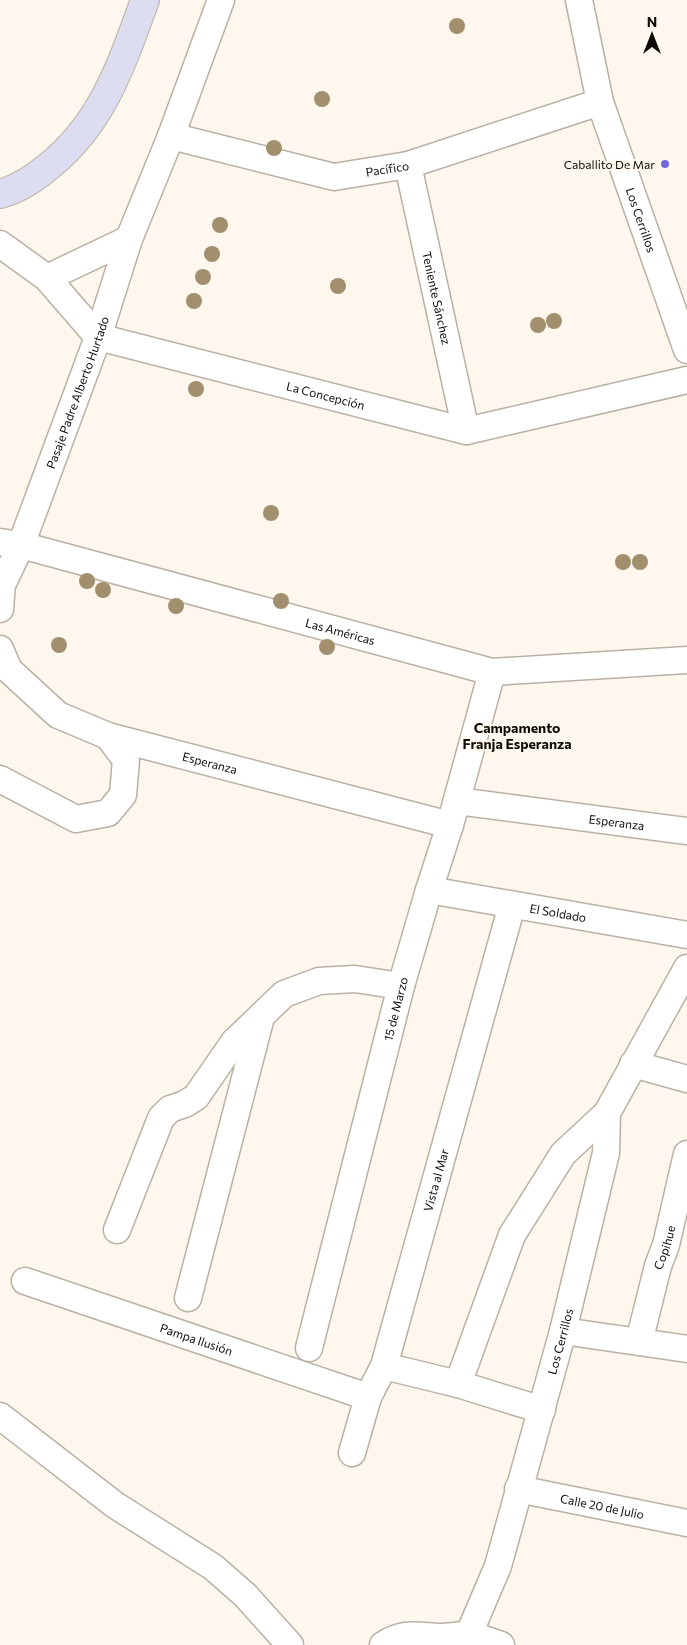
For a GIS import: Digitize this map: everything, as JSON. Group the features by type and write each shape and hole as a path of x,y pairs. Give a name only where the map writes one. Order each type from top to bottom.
{"main road":[{"path":"0,194 20,186 38,175 55,162 84,132 112,87 145,0"}],"street":[{"name":"Pasaje Padre Alberto Hurtado","path":"10,543 98,337 129,238 171,136 221,0"},
{"name":"Los Cerrillos","path":"579,0 600,102 687,350"},
{"name":"Pacífico","path":"171,136 334,177 408,165 600,102"},
{"name":"Teniente Sánchez","path":"408,165 466,431"},
{"path":"47,278 129,238"},
{"path":"0,244 47,278 98,337"},
{"name":"La Concepción","path":"98,337 466,431 687,380"},
{"path":"0,609 2,585 10,543"},
{"name":"Las Américas","path":"10,543 492,672 687,660"},
{"name":"Esperanza","path":"0,650 9,670 58,715 108,736 453,813 687,831"},
{"name":"15 de Marzo","path":"309,1348 401,986 453,813 492,672"},
{"path":"0,779 76,819 108,813 123,795 126,760 108,736"},
{"name":"El Soldado","path":"429,890 687,935"},
{"name":"Vista al Mar","path":"352,1452 368,1397 384,1366 512,905"},
{"name":"Los Cerrillos","path":"458,1384 512,1235 563,1154 607,1113 687,968"},
{"path":"117,1230 160,1118 170,1109 185,1104 196,1097 234,1042 284,994 319,981 355,979 401,986"},
{"path":"188,1298 261,1016"},
{"path":"633,1064 687,1079"},
{"name":"Los Cerrillos","path":"469,1634 498,1566 563,1331 606,1153 607,1113"},
{"name":"Copihue","path":"639,1342 658,1266 677,1246 687,1154"},
{"name":"Pampa Ilusión","path":"25,1281 368,1397"},
{"path":"563,1331 687,1348"},
{"path":"384,1366 458,1384 542,1410"},
{"path":"0,1416 115,1505 213,1566 244,1595 290,1645"},
{"name":"Calle 20 de Julio","path":"518,1489 687,1523"},
{"path":"383,1645 392,1639 410,1634 442,1637 469,1634 501,1645"}],"place":[{"name":"Caballito De Mar","path":"665,164"}],"district":[{"name":"Campamento Franja Esperanza","path":"517,736"}]}
